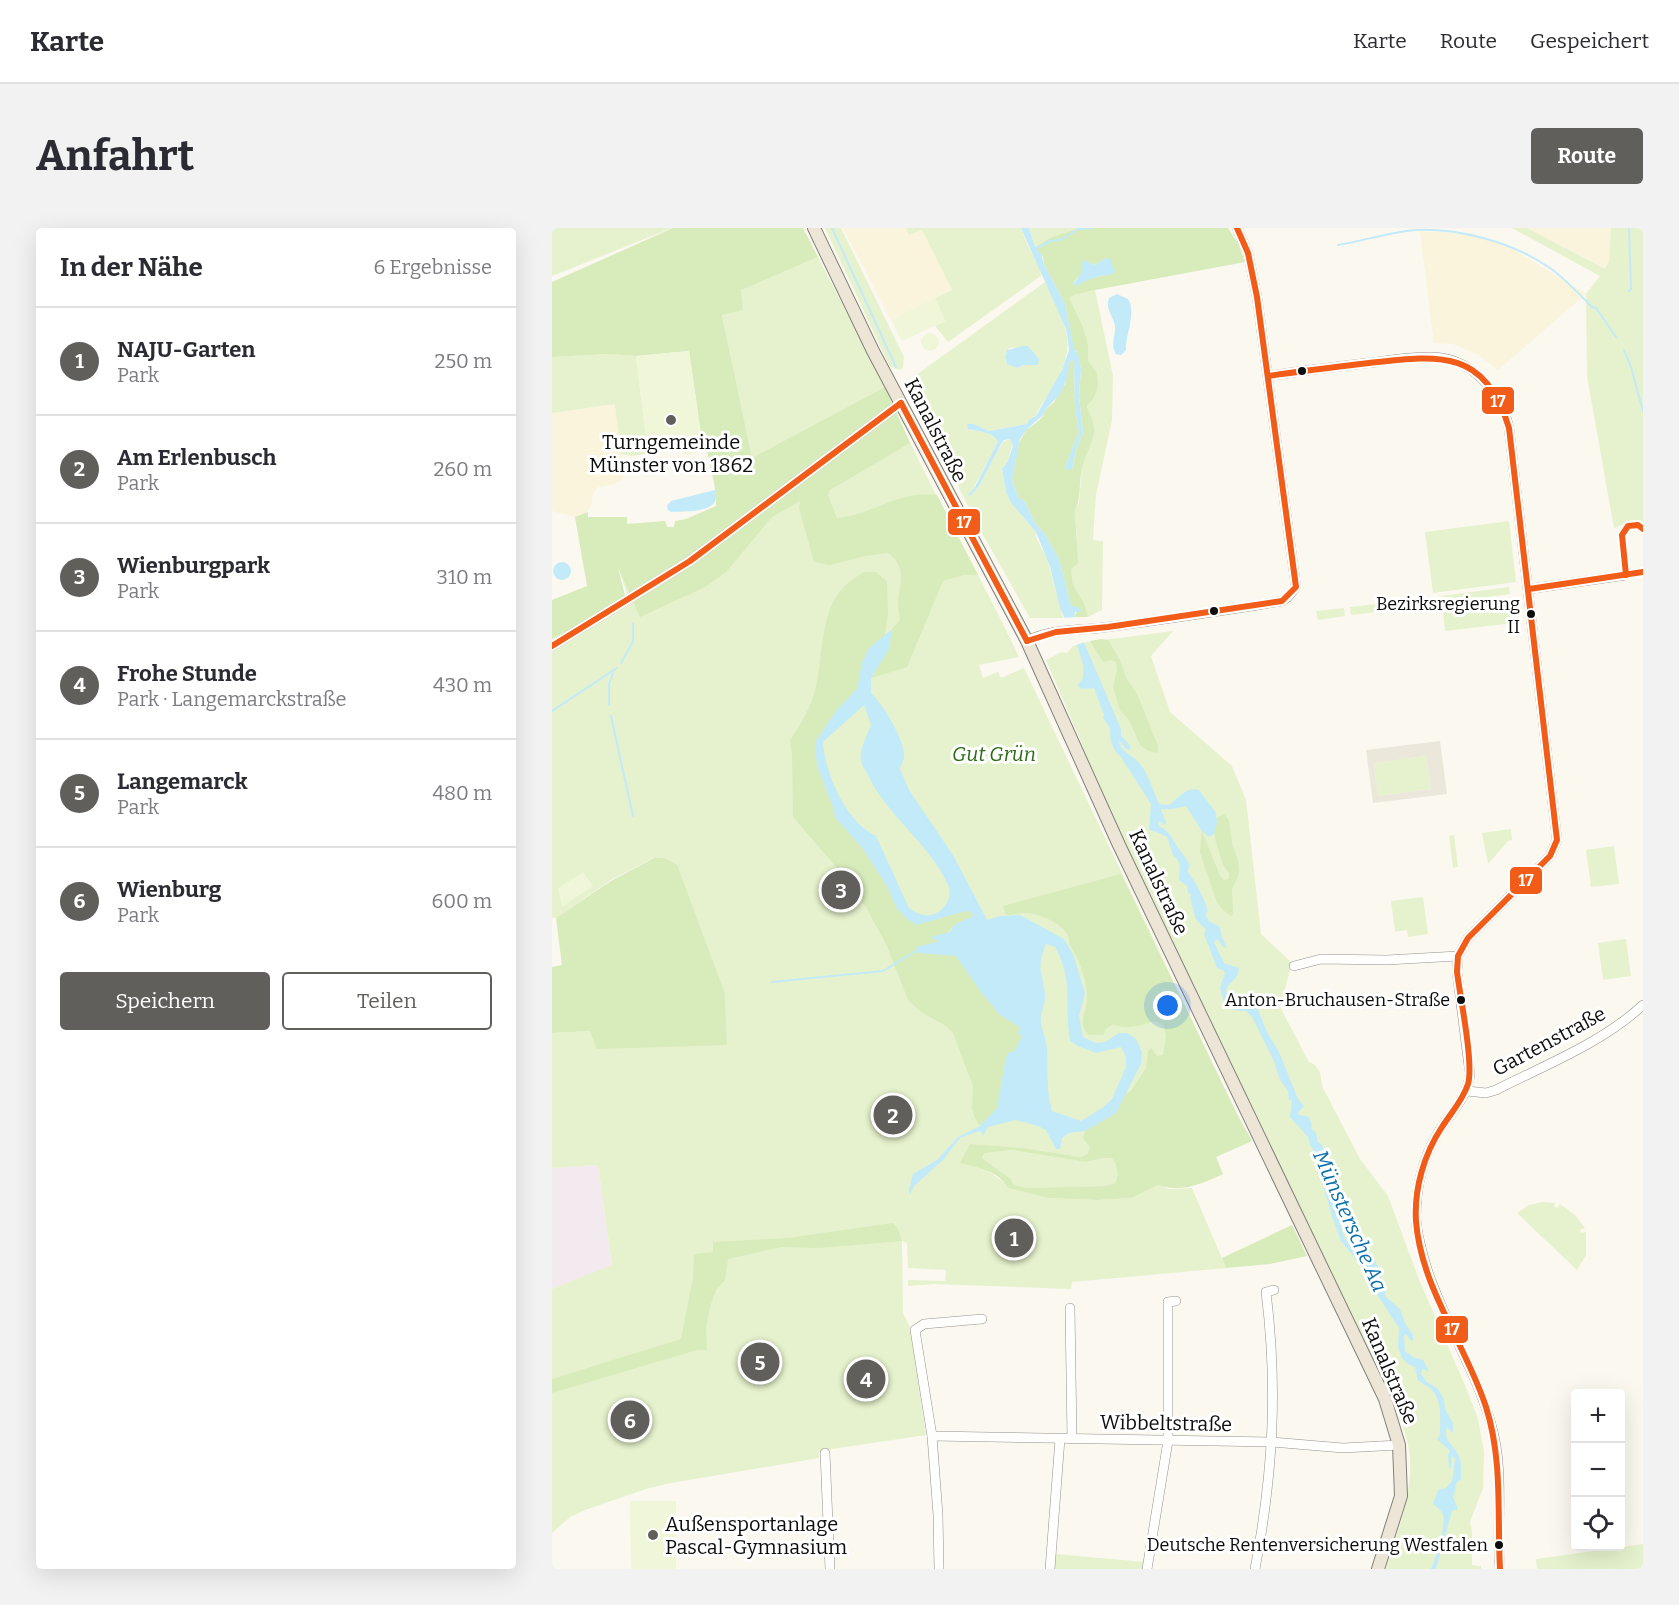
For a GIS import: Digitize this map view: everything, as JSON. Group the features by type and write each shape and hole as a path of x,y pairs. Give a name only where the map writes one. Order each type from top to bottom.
{"main road":[{"name":"Kanalstraße","path":"814,228 873,351 1027,641 1132,872 1374,1375 1399,1445 1401,1496 1378,1569"}],"street":[{"path":"1027,641 1041,634 1207,614 1282,601 1296,587 1252,266 1237,228"},
{"path":"1268,376 1429,357 1459,363 1483,378 1496,393 1509,428 1557,833 1555,847 1550,856 1468,938 1458,956 1458,982 1470,1074 1464,1096 1446,1120 1430,1148 1417,1191 1416,1218 1419,1241 1432,1285 1475,1377 1492,1425 1499,1462 1500,1569"},
{"path":"552,646 690,561 901,403"},
{"path":"1528,589 1626,575"},
{"path":"1294,966 1321,959 1388,960 1458,956"},
{"name":"Gartenstraße","path":"1464,1096 1496,1090 1595,1039 1627,1020 1643,1005"},
{"path":"1255,1569 1267,1497 1272,1442 1272,1344 1266,1292"},
{"path":"1147,1569 1168,1442 1168,1302"},
{"path":"1070,1308 1072,1439"},
{"path":"939,1569 938,1515 932,1436 915,1329 924,1324 982,1319"},
{"name":"Wibbeltstraße","path":"932,1436 1168,1442 1272,1442 1343,1448 1399,1445"},
{"path":"1050,1569 1060,1439"},
{"path":"825,1453 830,1569"}],"shaded area":[{"path":"843,228 906,228 909,235 922,230 952,290 891,320"},
{"path":"1527,228 1611,228 1609,261 1605,269"},
{"path":"1420,232 1471,233 1514,250 1586,294 1498,370 1479,355 1453,344 1434,343"},
{"path":"616,404 623,480 598,487 593,493 591,506 585,514 575,517 552,511 552,413"},
{"path":"1440,741 1447,794 1373,803 1366,750","holes":["1426,756 1431,789 1378,796 1374,763"]},
{"path":"598,1165 612,1266 552,1289 552,1168"}],"green space":[{"path":"552,228 672,228 552,276"},
{"path":"673,228 803,228 818,257 741,290 743,310 722,315 752,458 885,387 910,443 830,490 828,495 837,518 862,513 911,496 937,495 978,575 963,575 943,581 907,667 871,678 889,649 892,629 900,620 898,601 901,575 898,564 888,553 830,565 814,562 799,508 800,501 772,517 726,572 705,587 640,617 618,567 626,600 552,639 552,600 587,586 575,517 588,512 588,517 627,517 627,524 665,521 667,527 674,527 675,521 686,519 716,506 706,442 702,441 689,351 636,356 608,354 552,357 552,282"},
{"path":"825,228 841,228 904,357 903,368 899,370 890,367"},
{"path":"906,228 1021,228 1039,265 1041,276 948,342 935,326 945,321 935,298 952,290 922,230 909,235"},
{"path":"1029,228 1079,228 1052,237 1035,247"},
{"path":"1079,228 1228,228 1238,243 1245,262 1095,290 1069,298 1083,327 1088,345 1088,361 1097,373 1098,385 1094,398 1087,406 1094,430 1084,460 1075,511 1078,563 1071,569 1073,585 1084,603 1088,617 1074,617 1077,611 1071,605 1059,559 1045,534 1035,523 1025,502 1018,497 1012,479 1019,443 1026,430 1043,416 1045,410 1054,402 1065,384 1069,362 1072,360 1074,361 1075,408 1079,432 1065,467 1072,469 1083,432 1079,396 1081,369 1077,351 1074,350 1065,304 1044,264 1043,257 1035,247 1052,237","holes":["1107,258 1113,267 1111,275 1073,283 1081,274 1085,260 1094,265"]},
{"path":"1512,228 1527,228 1605,269 1609,261 1611,228 1643,228 1643,523 1631,520 1614,528 1587,376 1586,294 1600,276"},
{"path":"818,257 885,387 752,459 722,314 743,310 740,290"},
{"path":"1045,282 1064,323 1067,334 1066,358 1053,388 1036,416 1027,424 989,431 974,424 970,430 989,434 998,441 969,497 1003,442 1009,439 1013,442 1008,461 1002,469 1006,492 1011,503 1036,532 1036,537 1047,559 1063,618 1030,618 982,533 905,383","holes":["1028,347 1036,356 1038,365 1023,365 1018,368 1006,362 1005,355 1009,348"]},
{"path":"1095,290 1113,376 1112,420 1096,495 1093,540 1103,541 1102,610 1088,617 1084,603 1073,585 1071,569 1077,540 1075,511 1079,503 1082,465 1094,425 1087,406 1094,398 1097,373 1088,361 1088,345 1068,298"},
{"path":"935,298 945,321 902,341 891,320"},
{"path":"930,333 936,336 939,342 936,348 930,351 924,348 921,342 924,336"},
{"name":"Turngemeinde Münster von 1862","path":"689,351 702,441 698,442 700,452 684,455 682,447 664,449 663,443 647,445 636,356"},
{"path":"608,354 636,356 647,445 664,443 665,451 631,456 621,454 615,404 552,413 552,357"},
{"name":"Gut Grün","path":"890,398 920,464 1019,657 979,665 983,678 998,672 1001,678 1024,668 1235,1110 1081,1157 1023,1148 970,1144 985,1169 1005,1183 1008,1188 1048,1198 1098,1200 1132,1198 1158,1185 1169,1189 1192,1188 1226,1268 1072,1282 1071,1289 935,1284 908,1286 908,1280 945,1281 946,1270 908,1268 907,1243 902,1241 903,1313 910,1327 926,1435 819,1451 819,1458 646,1489 570,1517 552,1533 552,1289 612,1265 598,1165 552,1168 552,1033 590,1031 727,1044 725,994 653,858 611,880 556,918 552,918 552,648 630,602 616,562 716,506"},
{"path":"1509,521 1516,582 1433,593 1425,532"},
{"path":"864,572 876,572 887,582 888,613 885,635 869,648 857,689 836,711 816,741 818,768 835,817 863,849 887,886 896,907 916,925 966,911 972,913 973,916 954,925 941,941 917,947 956,955 1000,1015 1020,1027 1022,1036 1014,1053 1009,1052 1006,1057 997,1108 980,1126 972,1108 973,1086 953,1033 946,1026 921,1012 908,1000 887,946 866,907 832,862 793,817 790,741 812,700 830,610 836,597 845,586"},
{"path":"1509,587 1510,594 1442,603 1441,596"},
{"path":"1421,599 1422,607 1384,611 1383,603"},
{"path":"1511,603 1513,623 1445,631 1443,611"},
{"path":"1376,604 1377,612 1351,615 1350,607"},
{"path":"1344,608 1345,616 1318,620 1316,611"},
{"path":"1173,631 1151,656 1170,712 1232,766 1246,800 1261,934 1292,963 1280,1007 1309,1062 1315,1065 1320,1072 1322,1086 1360,1159 1388,1196 1420,1282 1478,1419 1484,1452 1483,1488 1470,1522 1472,1565 1481,1566 1481,1569 1386,1569 1409,1487 1409,1450 1402,1425 1389,1392 1248,1104 1093,776 1080,739 1046,660 1062,652 1067,653 1073,646 1080,643"},
{"path":"1108,640 1120,660 1126,678 1137,694 1158,746 1158,753 1149,751 1140,745 1129,720 1120,710 1113,687 1117,670 1116,662 1111,660 1103,662 1090,641"},
{"path":"1426,756 1431,789 1378,796 1374,763"},
{"path":"1224,814 1229,820 1239,874 1232,889 1233,914 1231,916 1217,902 1200,852 1202,831 1220,876 1224,880 1229,879 1229,873 1223,865 1214,832 1217,818"},
{"path":"1511,829 1512,840 1508,841 1488,864 1482,833"},
{"path":"1454,835 1458,867 1453,868 1449,836"},
{"path":"1614,846 1619,884 1591,887 1586,850"},
{"path":"654,858 664,858 677,865 725,994 727,1045 597,1049 590,1031 552,1033 552,967 562,965 556,918 611,881"},
{"path":"583,872 593,886 562,907 558,888"},
{"path":"1121,874 1252,1141 1216,1157 1223,1174 1183,1188 1158,1185 1132,1198 1098,1200 1048,1198 1008,1188 999,1177 980,1168 960,1163 970,1144 1023,1148 1081,1157 1088,1154 1090,1147 1083,1138 1085,1131 1116,1113 1125,1094 1131,1091 1146,1068 1148,1051 1151,1048 1157,1056 1163,1055 1166,1036 1164,1026 1155,1021 1128,1027 1113,1024 1105,1030 1104,1035 1088,1035 1083,1025 1087,1000 1085,981 1066,932 1054,922 1039,915 1026,913 1006,915 1003,906","holes":["1011,1150 1086,1162 1112,1158 1117,1170 1115,1183 1105,1186 1028,1188 1014,1185 1011,1179 982,1158 984,1153"]},
{"path":"1423,897 1428,934 1408,937 1407,930 1395,932 1391,901"},
{"path":"1626,939 1631,976 1603,980 1598,943"},
{"path":"1011,1150 1086,1162 1102,1157 1112,1158 1117,1170 1117,1179 1115,1183 1105,1186 1028,1188 1014,1185 1011,1179 982,1158 984,1152"},
{"path":"1542,1202 1555,1203 1554,1207 1557,1208 1560,1204 1575,1215 1585,1228 1580,1230 1581,1233 1586,1232 1586,1255 1577,1270 1517,1213 1529,1205"},
{"path":"893,1223 902,1241 818,1248 781,1247 728,1259 725,1280 716,1290 710,1307 706,1327 707,1350 697,1350 552,1393 552,1379 681,1339 693,1278 694,1254 713,1252 713,1242 788,1238"},
{"path":"1292,1225 1307,1256 1270,1264 1226,1268 1222,1258"},
{"name":"Außensportanlage Pascal-Gymnasium","path":"630,1501 676,1501 676,1569 631,1569"},
{"path":"1643,1544 1643,1569 1537,1569 1536,1559 1593,1551 1625,1551 1625,1547"},
{"path":"1055,1554 1145,1562 1144,1569 1054,1569"}],"water":[{"name":"Münstersche Aa","path":"1021,228 1029,228 1035,247 1041,254 1065,304 1074,349 1078,353 1081,369 1079,396 1083,432 1072,469 1068,470 1065,467 1079,432 1075,408 1074,361 1072,360 1069,362 1068,376 1060,394 1020,439 1012,479 1018,497 1025,502 1035,523 1045,534 1059,559 1071,605 1081,609 1080,612 1075,612 1074,619 1121,729 1121,735 1131,747 1130,750 1126,749 1119,740 1122,748 1143,768 1159,804 1169,805 1186,791 1194,789 1199,790 1216,813 1217,822 1214,834 1209,837 1202,831 1186,806 1161,809 1166,823 1164,825 1158,822 1189,863 1187,871 1203,897 1208,912 1205,913 1209,921 1220,927 1227,948 1223,947 1217,939 1214,942 1224,963 1239,968 1237,976 1226,991 1230,997 1240,1003 1257,1007 1298,1099 1304,1106 1297,1114 1309,1117 1311,1128 1316,1133 1318,1142 1322,1145 1331,1163 1363,1239 1380,1270 1386,1297 1400,1309 1413,1335 1411,1341 1406,1334 1404,1336 1405,1351 1423,1360 1429,1371 1422,1369 1421,1374 1427,1382 1438,1389 1444,1399 1445,1409 1453,1423 1453,1433 1447,1427 1446,1436 1460,1459 1461,1480 1455,1486 1453,1497 1458,1509 1452,1511 1436,1569 1431,1569 1444,1520 1441,1512 1433,1504 1438,1490 1446,1488 1452,1481 1455,1459 1452,1455 1449,1469 1448,1454 1450,1451 1437,1439 1440,1435 1440,1410 1437,1398 1430,1388 1418,1380 1415,1367 1402,1358 1398,1347 1399,1328 1374,1290 1370,1276 1341,1241 1321,1178 1317,1172 1321,1160 1310,1145 1308,1137 1290,1117 1292,1099 1289,1101 1288,1091 1280,1080 1273,1059 1252,1017 1246,1011 1234,1010 1227,1006 1223,999 1220,987 1225,973 1217,968 1204,934 1206,930 1195,918 1191,894 1188,893 1187,886 1179,880 1180,865 1173,855 1167,837 1149,830 1151,804 1113,747 1110,728 1103,718 1104,715 1094,688 1081,689 1078,685 1083,678 1083,665 1060,608 1050,567 1036,532 1011,503 1006,492 1002,469 1008,461 1013,446 1010,439 1004,440 1001,444 979,486 969,497 968,495 975,487 998,441 988,434 968,429 967,424 974,424 989,431 1027,424 1036,416 1062,370 1069,350 1066,329","holes":["1325,1167 1335,1196 1345,1210 1355,1238 1369,1266 1364,1263 1344,1237 1333,1198 1324,1180 1323,1172"]},
{"path":"1107,258 1110,259 1115,271 1111,275 1098,276 1076,286 1073,284 1081,274 1082,263 1085,260 1094,265"},
{"path":"1117,294 1128,299 1131,310 1126,350 1121,355 1114,351 1115,326 1108,305 1109,298"},
{"path":"1028,346 1039,359 1038,365 1023,365 1018,368 1007,364 1005,357 1007,350"},
{"path":"715,490 714,503 702,510 671,512 668,510 667,506 671,501"},
{"path":"558,562 566,562 571,567 569,578 558,580 553,575 553,567"},
{"path":"892,629 889,649 871,678 871,693 887,713 901,741 904,759 900,769 909,790 953,855 987,920 1000,916 1020,915 1064,939 1073,954 1085,993 1079,1016 1083,1037 1096,1043 1105,1042 1119,1033 1127,1033 1136,1039 1142,1052 1141,1064 1116,1113 1085,1131 1069,1133 1062,1138 1060,1149 1056,1149 1046,1130 1038,1126 1016,1120 988,1127 981,1139 983,1134 980,1131 960,1138 943,1160 914,1186 910,1195 913,1174 937,1160 958,1137 980,1126 997,1108 1006,1057 1009,1052 1014,1052 1022,1036 1018,1033 1020,1027 1000,1015 956,956 916,951 917,947 939,941 930,937 950,932 954,925 973,916 972,913 966,911 916,925 906,918 896,907 887,886 863,849 835,817 818,768 816,741 836,711 857,689 862,663 869,648","holes":["864,705 871,725 861,752 863,766 885,803 930,855 948,885 947,902 942,910 934,914 921,914 909,908 876,836 855,820 847,809 828,768 823,742","1046,944 1055,947 1065,971 1070,1041 1096,1053 1121,1047 1126,1057 1126,1067 1112,1099 1081,1121 1052,1111 1050,1103 1047,1046 1041,1022 1045,998 1040,964"]}],"pier":[{"path":"1077,617 1088,641 1073,646 1060,618"}],"waterway":[{"path":"832,228 896,367"},
{"path":"1036,248 1051,241 1063,239 1078,229 1092,228"},
{"path":"1629,228 1631,289 1629,291"},
{"path":"1338,245 1415,230 1449,231 1484,238 1533,257 1547,266 1571,285 1592,307 1596,308 1616,337"},
{"path":"1624,350 1643,411"},
{"path":"907,383 914,401"},
{"path":"621,663 633,642 633,624"},
{"path":"552,711 617,668"},
{"path":"609,705 609,684 613,673"},
{"path":"611,716 633,816"},
{"path":"772,982 883,971 916,951"}],"transit line":[{"name":"17","path":"1027,641 1056,632 1108,627 1282,601 1296,587 1257,297 1248,253 1237,228"},
{"name":"17","path":"1268,376 1394,360 1437,359 1456,362 1472,370 1487,383 1499,402 1509,428 1557,840 1550,856 1468,938 1458,956 1457,972 1469,1061 1468,1084 1425,1160 1416,1209 1420,1246 1426,1270 1477,1384 1491,1427 1497,1467 1500,1569"},
{"name":"17","path":"901,403 1027,641"},
{"name":"17","path":"552,646 690,561 901,403"},
{"name":"17","path":"1626,575 1622,535 1628,526 1638,525 1643,529"},
{"name":"17","path":"1529,589 1643,572"}],"place":[{"name":"Turngemeinde Münster von 1862","path":"671,420"},
{"name":"Bezirksregierung II","path":"1531,614"},
{"name":"Wienburgpark","path":"841,890"},
{"name":"Anton-Bruchausen-Straße","path":"1461,1000"},
{"name":"Am Erlenbusch","path":"893,1115"},
{"name":"NAJU-Garten","path":"1014,1238"},
{"name":"Langemarck","path":"760,1362"},
{"name":"Frohe Stunde","path":"866,1379"},
{"name":"Wienburg","path":"630,1420"},
{"name":"Außensportanlage Pascal-Gymnasium","path":"653,1535"},
{"name":"Deutsche Rentenversicherung Westfalen","path":"1499,1545"}]}
